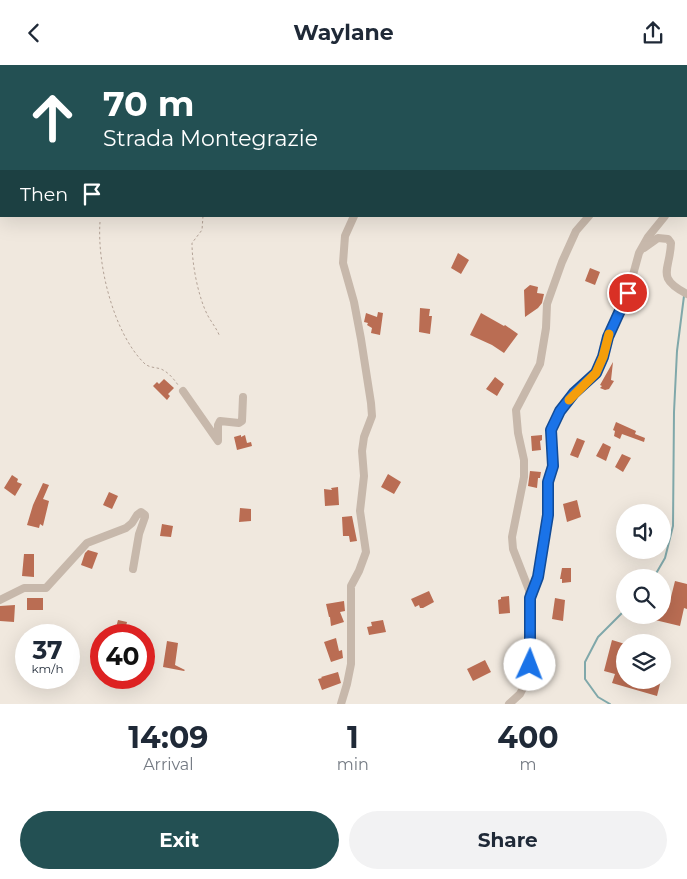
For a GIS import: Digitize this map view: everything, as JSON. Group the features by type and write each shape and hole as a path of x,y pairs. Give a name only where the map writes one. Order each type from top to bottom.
{"street":[{"path":"341,704 351,664 351,586 366,552 360,511 364,476 362,451 364,437 372,416 354,302 343,263 345,235 354,217"},
{"path":"509,704 520,694 530,665 530,598 513,549 512,537 524,477 524,460 518,433 516,410 540,364 546,328 547,304 562,262 576,231 588,217"},
{"path":"530,598 536,584 548,515 548,482 553,466 551,430 560,411 574,393 596,373 603,357 608,337 628,293 639,253 648,237 664,217"},
{"path":"639,253 654,240 664,237 668,239 671,243 671,248 667,274 673,287 687,294"},
{"path":"183,391 218,441 218,425 220,421 239,423 242,421 243,397"},
{"path":"0,600 24,588 46,588 87,543 126,527 141,512 145,517 139,534 133,569"},
{"path":"523,574 536,568 539,564"}],"path":[{"path":"203,217 202,230 192,243 193,263 200,293 208,315 220,337"},
{"path":"100,222 101,247 110,302 118,322 133,350 144,364 148,367 164,370 183,391"}],"building":[{"path":"458,253 469,260 461,274 451,268"},
{"path":"590,268 600,272 595,285 585,281"},
{"path":"530,285 538,287 537,293 544,294 542,303 538,308 525,317 524,290"},
{"path":"420,308 430,309 429,316 432,316 430,334 419,332"},
{"path":"378,312 383,313 380,335 371,333 372,328 367,325 368,323 364,322 366,313 377,317"},
{"path":"481,313 518,334 504,353 470,335"},
{"path":"613,362 611,380 614,381 609,389 605,390 600,388 602,386 600,385"},
{"path":"495,377 504,384 497,396 486,389"},
{"path":"164,379 174,388 168,394 170,396 167,400 153,386 157,382 159,384"},
{"path":"616,422 636,431 635,434 645,438 644,442 622,434 620,439 614,436 615,431 613,430"},
{"path":"241,435 241,437 245,435 247,443 251,442 252,446 237,450 234,437"},
{"path":"542,435 542,440 540,441 541,450 532,451 531,436"},
{"path":"577,438 585,441 578,458 570,455"},
{"path":"603,443 611,447 606,461 596,456"},
{"path":"622,454 631,458 623,472 615,467"},
{"path":"530,471 541,472 537,488 528,486"},
{"path":"388,474 401,482 394,494 381,487"},
{"path":"12,475 18,479 17,482 22,484 15,496 4,488"},
{"path":"43,483 49,485 43,499 49,501 43,526 40,524 39,528 27,525 33,505"},
{"path":"338,487 339,505 325,506 324,489 332,490 331,488"},
{"path":"109,492 118,496 112,509 103,505"},
{"path":"577,500 581,517 567,522 563,504"},
{"path":"240,508 251,509 251,521 239,522"},
{"path":"352,516 357,541 350,542 349,536 343,536 342,517"},
{"path":"162,524 173,526 171,537 160,536"},
{"path":"88,550 98,553 92,569 81,565"},
{"path":"24,554 34,554 34,577 22,576"},
{"path":"562,568 571,568 571,582 562,583 562,579 560,579"},
{"path":"675,581 687,584 687,609 684,608 680,626 671,624 671,597"},
{"path":"429,591 434,602 423,608 420,608 419,605 415,607 411,599"},
{"path":"509,596 510,613 499,614 498,600 501,597"},
{"path":"27,598 43,598 43,610 27,610"},
{"path":"555,598 565,600 563,621 552,619"},
{"path":"344,601 345,611 340,612 344,622 331,626 326,604"},
{"path":"15,605 14,622 0,621 0,606"},
{"path":"118,620 127,622 127,624 117,624"},
{"path":"383,620 386,632 369,635 367,627 372,626 371,622"},
{"path":"336,638 339,651 342,650 343,658 331,662 324,642"},
{"path":"612,640 616,641 616,684 612,683 615,674 604,671"},
{"path":"167,641 178,643 175,665 184,671 163,667"},
{"path":"485,660 491,672 473,681 467,669"},
{"path":"338,672 341,683 322,690 318,679"},
{"path":"633,689 659,689 657,696"}],"waterway":[{"path":"659,569 665,558 673,526 674,412 677,351 684,296"},
{"path":"610,704 598,697 585,679 585,662 598,637 616,619"}],"slow traffic":[{"path":"569,400 596,373 603,357 609,334"}],"route":[{"path":"530,665 530,598 534,592 538,577 548,515 548,482 553,466 551,430 560,411 574,393 596,373 603,357 608,337 628,293"}]}
